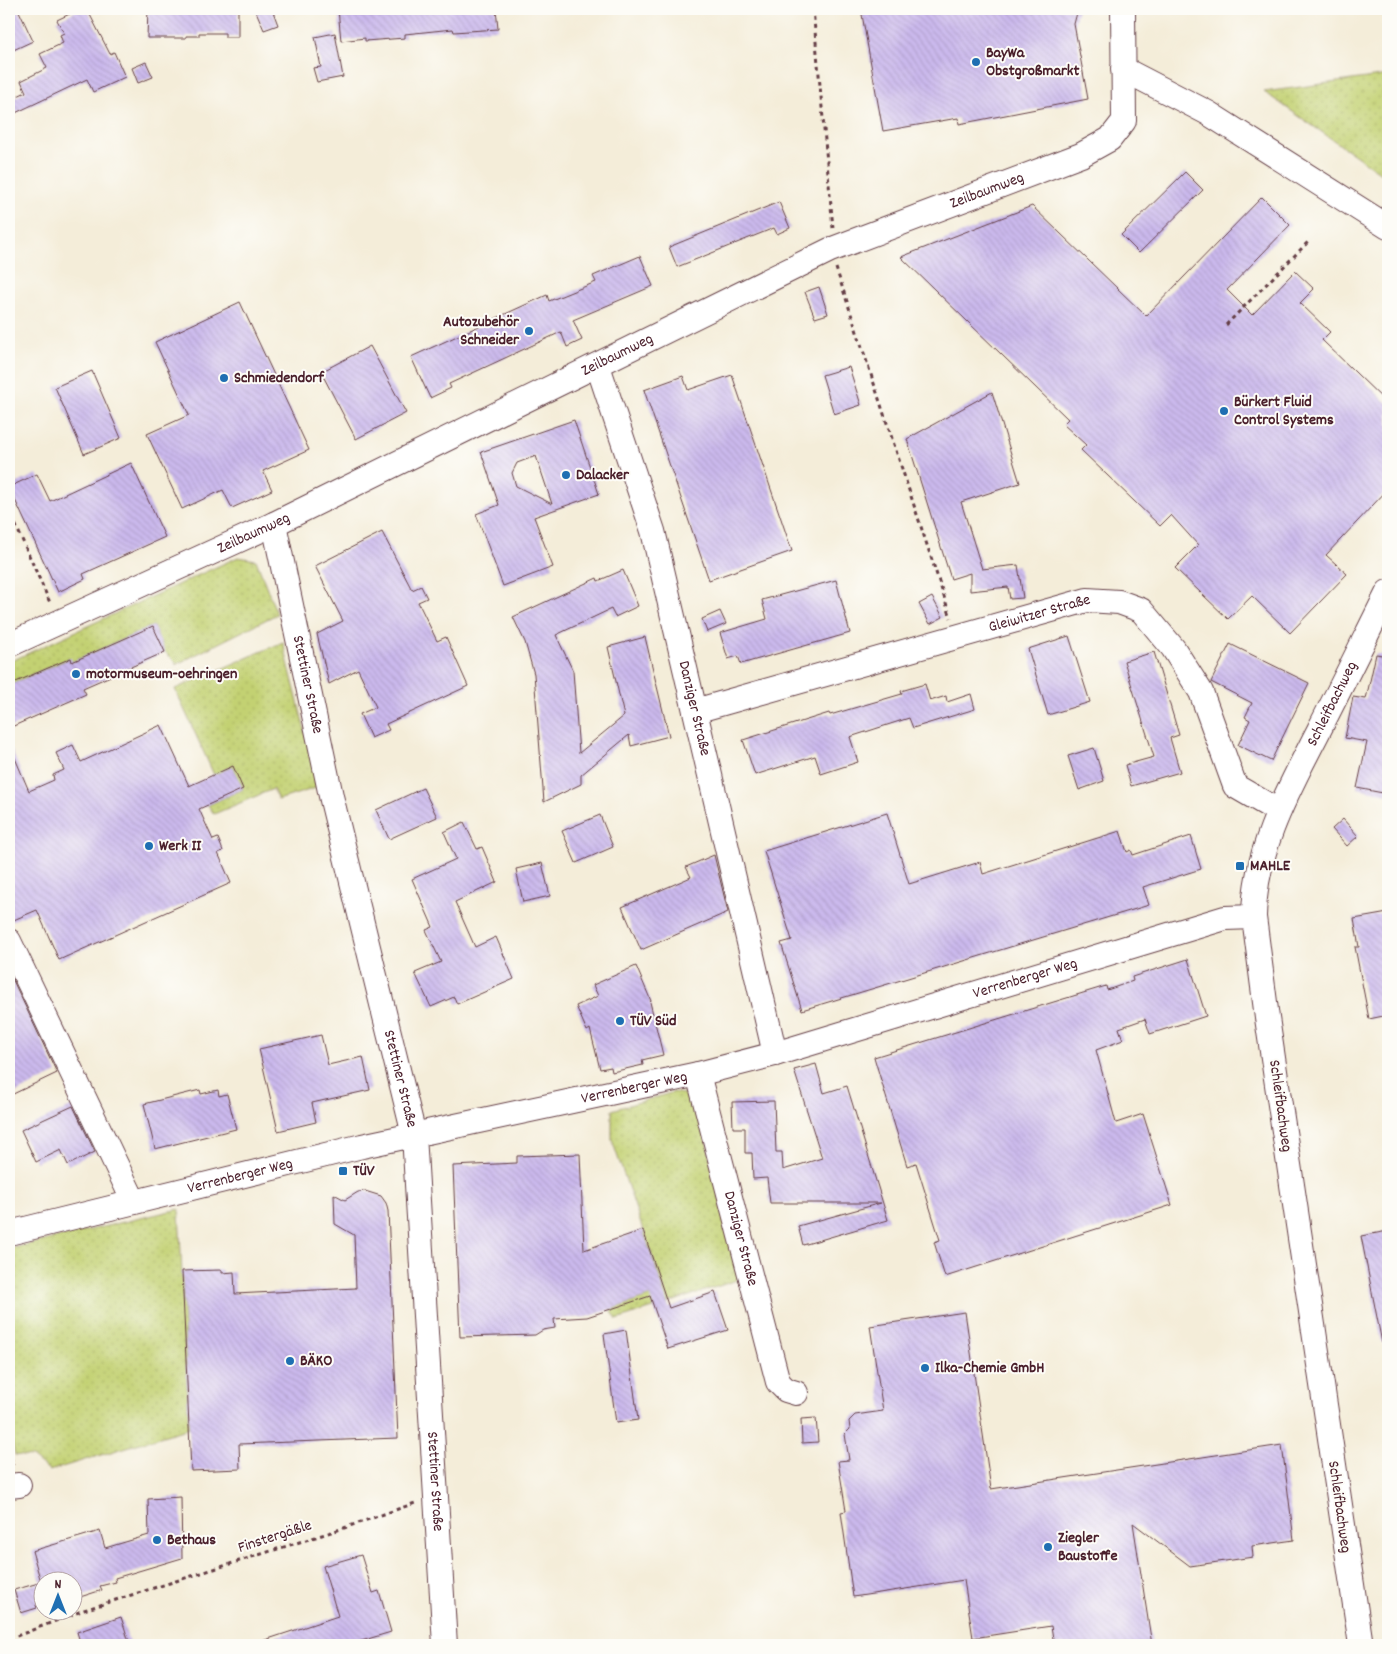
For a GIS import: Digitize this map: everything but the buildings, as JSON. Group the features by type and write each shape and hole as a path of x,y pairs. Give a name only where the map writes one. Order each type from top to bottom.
{"street":[{"name":"Zeilbaumweg","path":"9,645 274,524 830,250 1080,155 1110,139 1124,121 1123,9"},
{"path":"1123,69 1208,112 1388,227"},
{"name":"Danziger Straße","path":"598,366 652,531 775,1054"},
{"name":"Stettiner Straße","path":"274,524 331,796 414,1135 434,1496 445,1645"},
{"name":"Schleifbachweg","path":"1361,1645 1293,1194 1254,916 1257,883 1278,811 1388,592"},
{"name":"Gleiwitzer Straße","path":"695,711 957,635 1087,600 1119,602 1141,610 1173,648 1201,692 1235,786 1278,811"},
{"name":"Verrenberger Weg","path":"9,1233 414,1135 698,1074 775,1054 1225,918 1254,916"},
{"path":"9,941 134,1202"},
{"name":"Danziger Straße","path":"698,1074 778,1382 786,1390 796,1393"}],"path":[{"path":"813,9 833,230 830,250 957,635"},
{"path":"1226,325 1310,240"},
{"path":"9,510 58,622"},
{"name":"Finstergäßle","path":"9,1640 84,1610 344,1528 434,1496"}],"green space":[{"path":"1388,75 1388,178 1264,92"},
{"path":"238,557 256,560 277,614 177,664 165,652 153,626 72,662 70,658 9,685 9,662"},
{"path":"283,642 319,787 278,800 273,789 214,814 208,805 243,789 233,766 214,775 175,689"},
{"path":"674,1092 687,1095 697,1103 740,1279 617,1320 611,1310 664,1291 612,1140 612,1110"},
{"path":"179,1209 189,1428 49,1471 32,1457 15,1455 9,1429 9,1249"}],"place":[{"name":"BayWa Obstgroßmarkt","path":"976,62"},
{"name":"Autozubehör Schneider","path":"529,331"},
{"name":"Schmiedendorf","path":"224,378"},
{"name":"Bürkert Fluid Control Systems","path":"1224,411"},
{"name":"Dalacker","path":"566,475"},
{"name":"motormuseum-oehringen","path":"76,674"},
{"name":"Werk II","path":"149,846"},
{"name":"MAHLE","path":"1240,866"},
{"name":"TÜV Süd","path":"620,1021"},
{"name":"TÜV","path":"343,1171"},
{"name":"BÄKO","path":"290,1361"},
{"name":"Ilka-Chemie GmbH","path":"925,1368"},
{"name":"Bethaus","path":"157,1540"},
{"name":"Ziegler Baustoffe","path":"1048,1547"}]}
